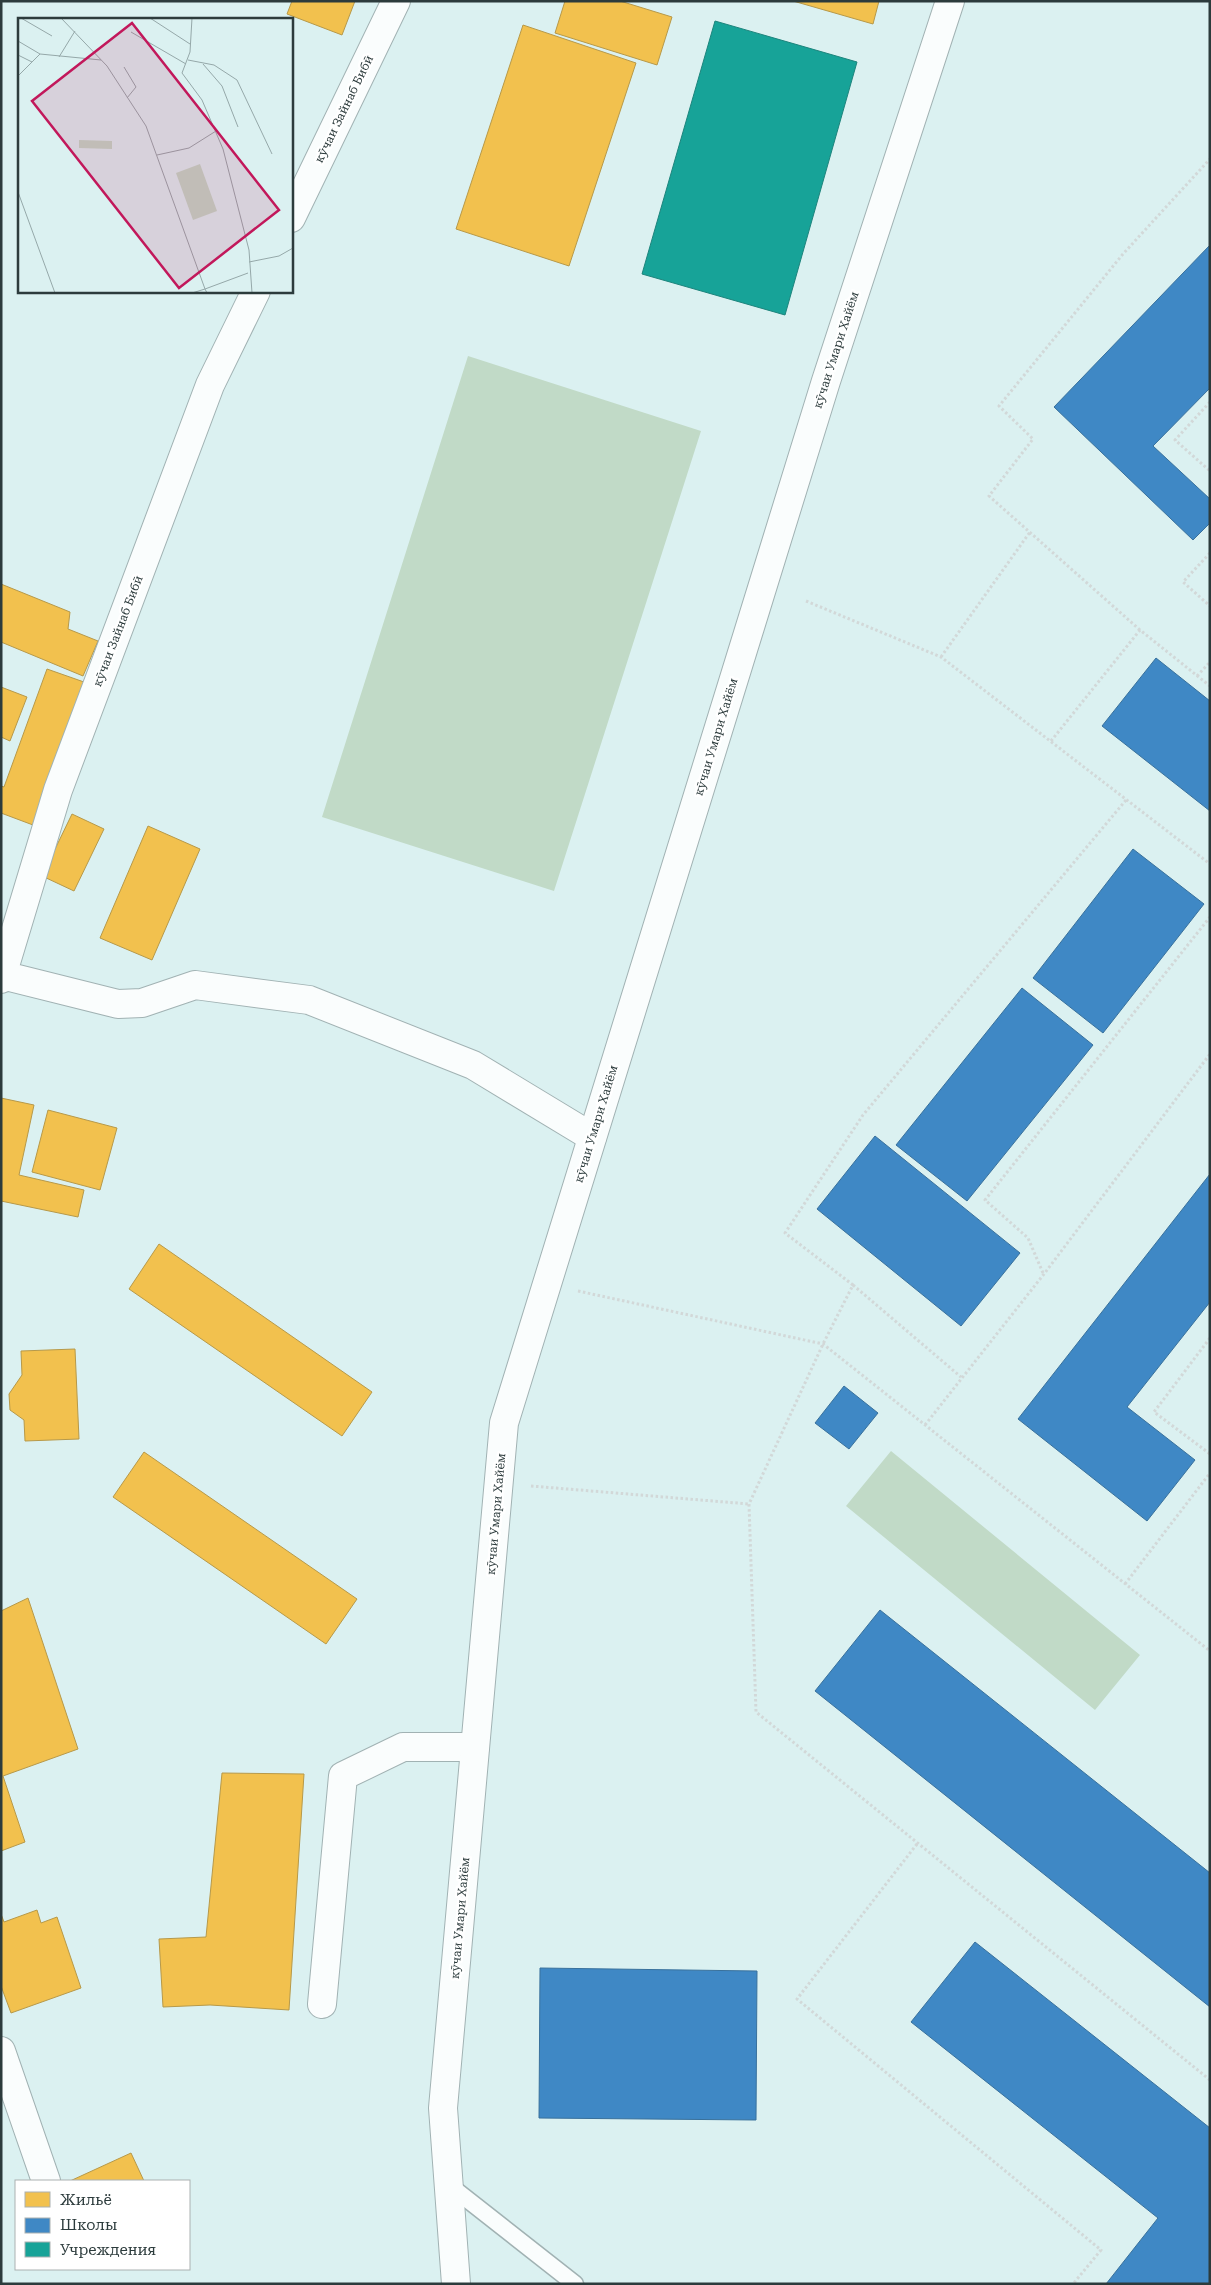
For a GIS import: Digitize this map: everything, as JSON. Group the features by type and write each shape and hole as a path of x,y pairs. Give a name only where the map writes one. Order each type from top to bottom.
{"street":[{"name":"кӯчаи Зайнаб Бибӣ","path":"292,216 396,1"},
{"name":"кӯчаи Умари Хайём","path":"456,2284 443,2108 504,1423 823,390 950,1"},
{"name":"кӯчаи Зайнаб Бибӣ","path":"2,977 61,780 210,385 256,292"},
{"path":"2,977 118,1004 142,1002 195,985 309,1000 473,1065 592,1137"},
{"path":"322,2004 343,1776 403,1747 475,1747"},
{"path":"1,2051 46,2180"}],"lane":[{"path":"449,2185 574,2284"}],"path":[{"path":"1210,159 1123,254 998,406 1033,439 989,496 1140,630 1210,686"},
{"path":"1210,402 1176,440 1210,471"},
{"path":"941,657 1030,532"},
{"path":"1210,553 1183,582 1210,606"},
{"path":"806,601 941,657 1210,864"},
{"path":"1051,742 1140,630"},
{"path":"1197,676 1210,662"},
{"path":"962,1377 853,1285 785,1233 863,1115 1126,800"},
{"path":"1044,1274 1028,1238 985,1200 1210,917"},
{"path":"925,1425 1044,1274 1210,1054"},
{"path":"853,1285 822,1344 749,1504 756,1712 916,1844 1210,2080"},
{"path":"545,1289 587,1292 822,1344 1210,1651"},
{"path":"1210,1338 1154,1412 1210,1454"},
{"path":"1125,1584 1210,1473"},
{"path":"498,1482 749,1504"},
{"path":"916,1844 798,2000 1101,2250 1072,2284"}],"green space":[{"path":"468,356 701,431 554,891 322,817"},
{"path":"891,1451 1140,1655 1095,1710 846,1506"}],"building: Жильё":[{"path":"292,1 355,1 342,35 287,14"},
{"path":"565,1 620,1 672,17 657,65 555,33"},
{"path":"793,1 879,1 873,24"},
{"path":"523,25 636,63 569,266 456,229"},
{"path":"1,584 70,612 68,629 98,641 83,676 1,642"},
{"path":"47,669 84,682 33,825 1,813 1,786 4,787"},
{"path":"1,687 27,697 10,741 1,737"},
{"path":"72,814 104,829 74,891 42,876"},
{"path":"148,826 200,849 152,960 100,938"},
{"path":"1,1098 34,1105 19,1175 84,1190 78,1217 1,1201"},
{"path":"48,1110 117,1128 100,1190 32,1172"},
{"path":"159,1244 372,1392 342,1436 129,1289"},
{"path":"75,1349 79,1439 25,1441 24,1420 10,1410 9,1394 22,1375 21,1351"},
{"path":"144,1452 357,1599 326,1644 113,1497"},
{"path":"28,1598 78,1749 3,1776 25,1842 1,1851 1,1611"},
{"path":"222,1773 304,1774 289,2010 210,2005 163,2007 159,1939 206,1937"},
{"path":"37,1910 41,1923 57,1917 81,1988 11,2013 1,1986 1,1914 4,1922"},
{"path":"131,2153 144,2180 72,2180"}],"building: Школы":[{"path":"1210,245 1210,388 1153,446 1210,499 1210,523 1193,540 1054,407"},
{"path":"1156,658 1210,701 1210,811 1102,726"},
{"path":"1133,849 1204,904 1103,1033 1033,978"},
{"path":"1022,988 1093,1045 967,1201 896,1145"},
{"path":"875,1136 1020,1253 961,1326 817,1209"},
{"path":"1210,1174 1210,1302 1127,1407 1195,1460 1147,1521 1018,1419"},
{"path":"844,1386 878,1413 849,1449 815,1423"},
{"path":"880,1610 1210,1873 1210,2007 815,1691"},
{"path":"975,1942 1210,2128 1210,2284 1106,2284 1158,2218 911,2022"},
{"path":"540,1968 757,1971 756,2120 539,2118"}],"building: Учреждения":[{"path":"715,21 857,62 785,315 642,274"}]}
